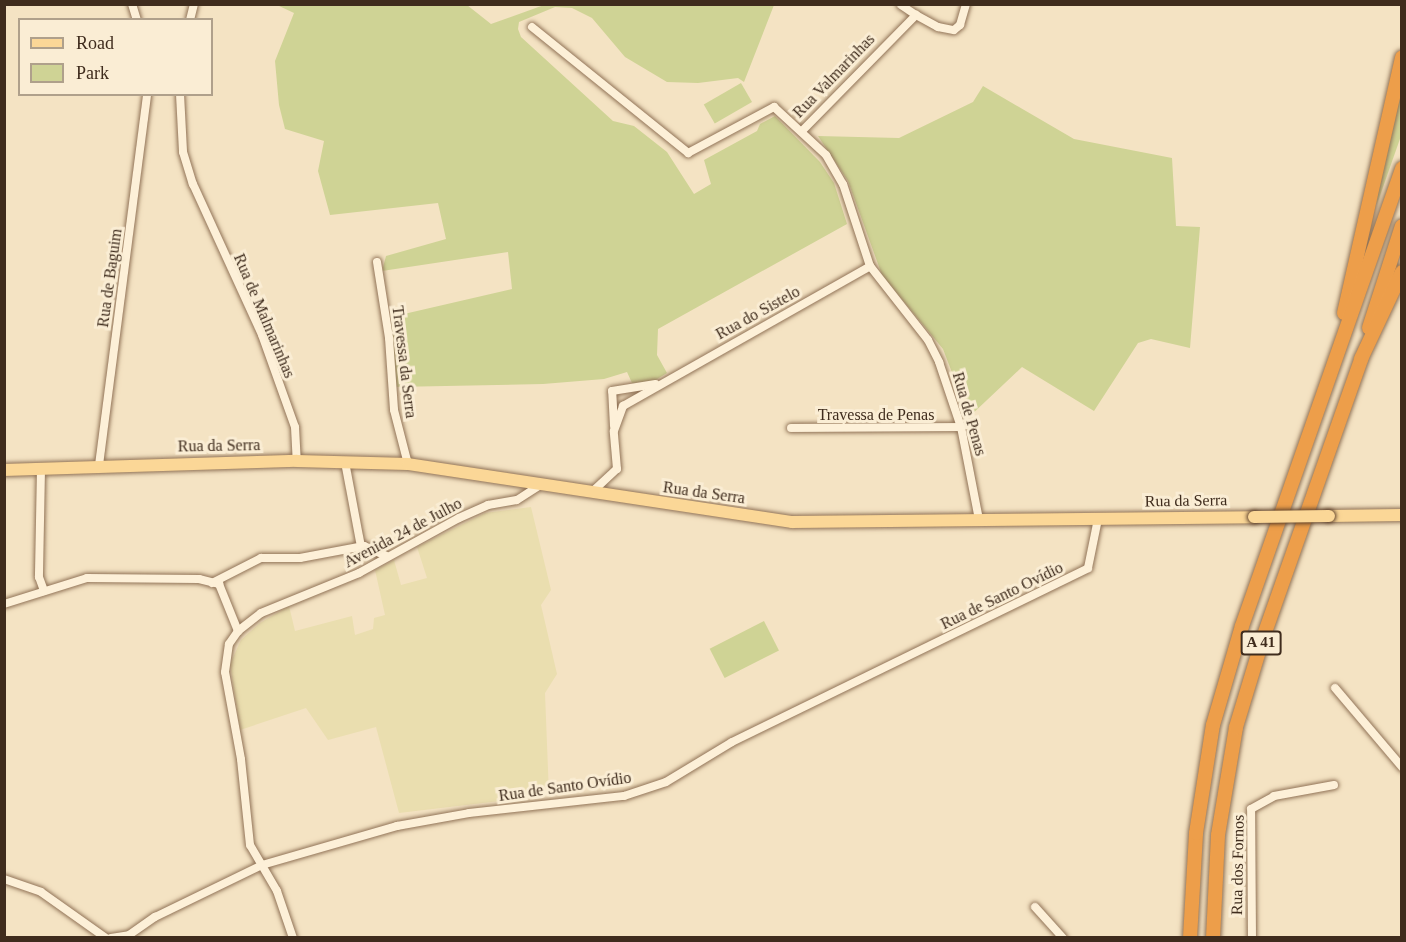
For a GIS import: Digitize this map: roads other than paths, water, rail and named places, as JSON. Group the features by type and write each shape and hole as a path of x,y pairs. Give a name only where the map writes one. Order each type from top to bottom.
{"highway":[{"path":"1333,359 1401,57"},
{"name":"A 41","path":"1190,938 1196,833 1213,725 1242,626 1401,168"},
{"name":"A 41","path":"1214,938 1218,835 1236,727 1263,638 1361,359 1374,306 1401,226"},
{"path":"1361,359 1401,272"}],"main road":[{"name":"Rua da Serra","path":"4,470 99,465 297,461 408,464 792,522 1401,515"}],"street":[{"path":"901,5 938,27 954,30 960,25 966,4"},
{"name":"Rua Valmarinhas","path":"532,27 688,153 774,107 802,131 916,15"},
{"name":"Rua de Baguim","path":"99,465 147,96"},
{"name":"Rua de Malmarinhas","path":"180,96 183,152 193,184 261,335 295,427 297,461"},
{"name":"Rua de Penas","path":"802,131 826,154 843,184 870,266 928,340 952,394 979,520"},
{"name":"Travessa da Serra","path":"376,262 389,338 394,410 408,464"},
{"name":"Rua do Sistelo","path":"614,431 623,406 870,266"},
{"name":"Rua do Sistelo","path":"592,492 617,469 612,392 660,383"},
{"name":"Travessa de Penas","path":"791,428 961,428"},
{"path":"345,462 361,547"},
{"path":"41,469 39,577 44,591"},
{"name":"Avenida 24 de Julho","path":"238,631 261,613 359,573 386,556 459,518 488,505 517,500 541,484"},
{"name":"Rua de Santo Ovídio","path":"4,879 41,892 109,938 129,936 155,917 262,865 397,826 469,813 624,796 666,782 732,742 1089,568 1098,519"},
{"path":"212,583 261,558 300,558 361,547 386,556"},
{"path":"4,604 87,578 170,577 219,584 238,631 230,644 225,672 241,759 250,845 277,891 293,938"},
{"path":"1335,688 1401,767"},
{"name":"Rua dos Fornos","path":"1252,938 1251,809 1274,796 1334,785"},
{"path":"1035,907 1063,938"}]}
